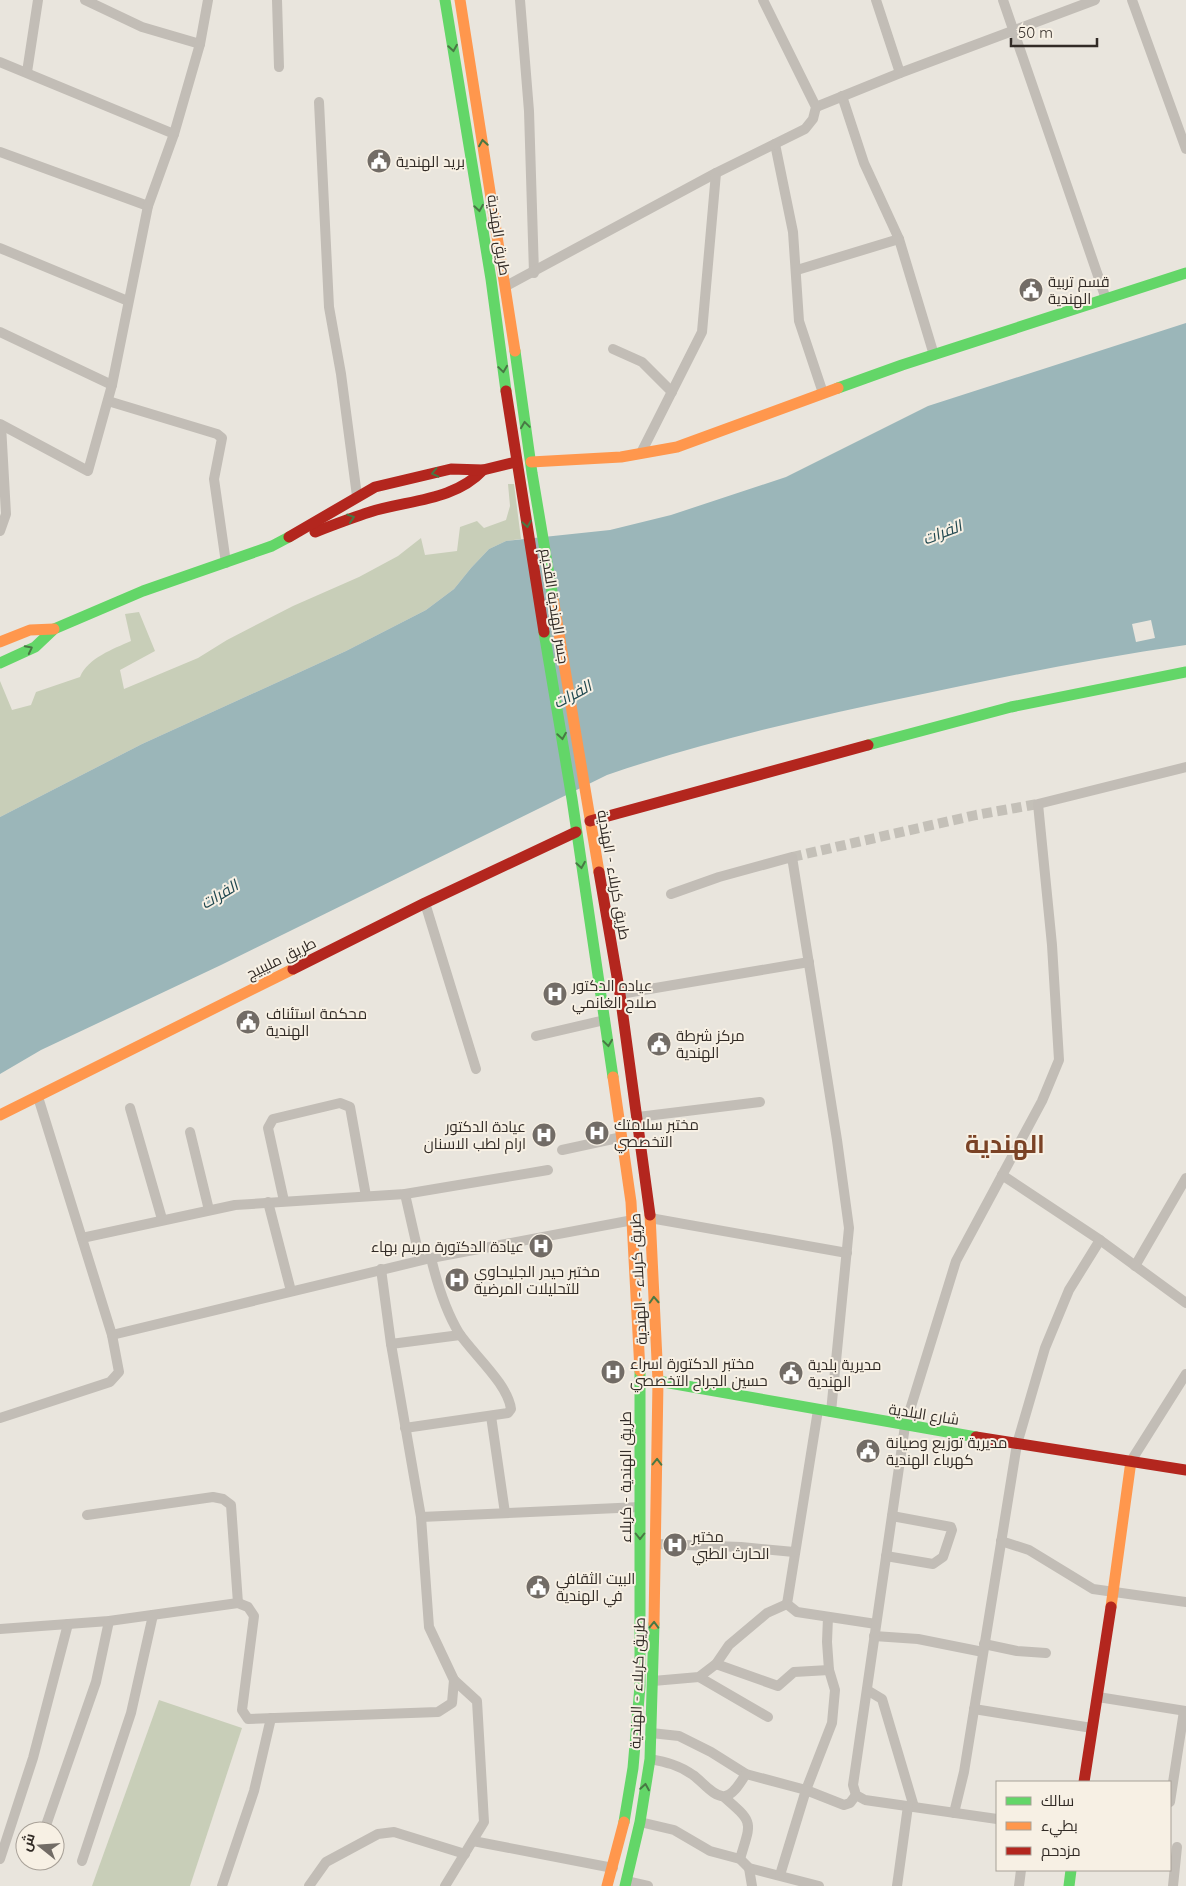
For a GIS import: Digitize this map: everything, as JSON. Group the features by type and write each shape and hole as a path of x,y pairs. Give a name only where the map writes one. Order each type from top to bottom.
{"main road":[{"name":"طريق الهندية","path":"445,0 491,279 519,476"},
{"name":"طريق الهندية","path":"460,0 506,286 532,468"},
{"path":"532,468 621,457 677,447 934,355 1186,273"},
{"path":"0,663 35,647 54,629 143,591 272,546 324,519 357,496 375,487 451,469 483,470 516,462"},
{"name":"جسر الهندية القديم","path":"532,468 585,794"},
{"path":"272,546 290,542 355,517 457,491 473,481 483,470"},
{"name":"جسر الهندية القديم","path":"519,476 572,799"},
{"path":"0,642 30,630 54,629"},
{"path":"590,821 790,765 1011,707 1186,672"},
{"name":"طريق كربلاء - الهندية","path":"585,794 620,994 638,1117 650,1218 658,1381 650,1759 640,1822 626,1883"},
{"name":"طريق الهندية - كربلاء","path":"572,799 633,1220 641,1383 639,1695 633,1768 624,1820 607,1886"},
{"name":"طريق مليبيج","path":"0,1115 425,903 576,832"},
{"name":"شارع البلدية","path":"658,1381 905,1426 1186,1470"},
{"path":"1084,1781 1098,1697 1131,1461"},
{"path":"1069,1886 1071,1871"}],"street":[{"path":"27,72 38,0"},
{"path":"85,0 106,4 142,27 200,44"},
{"path":"0,425 88,471 112,385 148,206 174,134 200,44 208,0"},
{"path":"277,0 279,67"},
{"path":"520,0 529,111 534,272"},
{"path":"506,286 716,173 805,130 812,119 816,107 763,0"},
{"path":"876,0 900,73"},
{"path":"1003,0 1106,299"},
{"path":"816,107 900,73 1014,32 1095,0"},
{"path":"1132,0 1186,149"},
{"path":"0,62 174,134"},
{"path":"842,96 864,163 899,239 934,355"},
{"path":"319,102 329,307 341,374 357,496"},
{"path":"775,144 793,232 800,321 823,394"},
{"path":"0,152 148,206"},
{"path":"641,453 702,332 716,173"},
{"path":"797,270 899,239"},
{"path":"0,248 128,301"},
{"path":"0,332 112,385"},
{"path":"613,349 642,362 672,392"},
{"path":"108,401 218,434 222,438 214,479 226,563"},
{"path":"0,425 6,514 0,531"},
{"path":"996,1819 865,1800 856,1795 853,1785 905,1426 956,1261 1042,1101 1059,1060 1043,835 1038,804 1186,767"},
{"path":"671,894 719,877 792,857 837,1140 849,1228 831,1412"},
{"path":"425,903 476,1069"},
{"path":"620,994 809,962"},
{"path":"536,1036 605,1020"},
{"path":"0,1418 110,1382 119,1372 112,1335 38,1096"},
{"path":"638,1117 760,1102"},
{"path":"284,1201 268,1128 273,1119 340,1103 350,1107 366,1196"},
{"path":"130,1108 162,1219"},
{"path":"190,1132 209,1210"},
{"path":"562,1150 622,1137"},
{"path":"82,1238 235,1204 405,1194 548,1170"},
{"path":"1002,1175 1100,1240 1186,1303"},
{"path":"1135,1266 1186,1178"},
{"path":"405,1194 420,1260"},
{"path":"268,1202 291,1291"},
{"path":"650,1218 847,1253"},
{"path":"112,1335 420,1260 633,1220"},
{"path":"954,1813 964,1772 1017,1444 1045,1348 1069,1290 1100,1240"},
{"path":"405,1428 508,1413 511,1408 510,1402 460,1335 444,1299 431,1258"},
{"path":"381,1269 391,1344 421,1516 429,1627 454,1680 476,1701 484,1822 445,1886"},
{"path":"391,1344 460,1335"},
{"path":"1131,1461 1183,1386 1186,1374"},
{"path":"787,1604 818,1410"},
{"path":"491,1416 506,1513"},
{"path":"87,1514 213,1497 223,1499 231,1505 238,1603"},
{"path":"421,1516 640,1507"},
{"path":"886,1556 933,1564 943,1557 952,1530 951,1527 892,1516"},
{"path":"1001,1541 1029,1550 1093,1589 1185,1599"},
{"path":"656,1544 741,1547 794,1552"},
{"path":"0,1629 109,1621 238,1603 248,1607 254,1616 242,1710 248,1718 438,1712 452,1703 454,1680"},
{"path":"787,1604 798,1612 876,1624"},
{"path":"653,1681 699,1677 716,1664 728,1645 767,1613 787,1604"},
{"path":"82,1860 131,1713 153,1615"},
{"path":"780,1875 806,1790 832,1723 835,1690 829,1670 828,1617"},
{"path":"47,1821 96,1682 109,1621"},
{"path":"0,1859 33,1758 68,1624"},
{"path":"874,1636 1046,1653"},
{"path":"716,1664 778,1686 794,1672 829,1670"},
{"path":"699,1677 768,1717"},
{"path":"866,1690 882,1699 911,1806 897,1886"},
{"path":"1098,1697 1185,1711 1171,1796"},
{"path":"974,1709 1092,1728"},
{"path":"222,1886 254,1791 271,1718"},
{"path":"651,1733 679,1736 711,1752 746,1774 806,1790 844,1805 850,1803 856,1795"},
{"path":"650,1759 671,1763 724,1797 747,1817 750,1825 740,1859"},
{"path":"724,1797 731,1794 746,1774"},
{"path":"640,1822 674,1830 710,1851 740,1859 749,1868 819,1886"},
{"path":"309,1886 326,1862 378,1834 394,1832 464,1854"},
{"path":"472,1841 613,1868"},
{"path":"1173,1886 1177,1846"},
{"path":"749,1868 752,1886"},
{"path":"1019,1886 1021,1871"},
{"path":"626,1883 648,1886"}],"green space":[{"path":"508,484 514,484 521,539 506,541 489,549 454,589 426,610 346,651 142,744 0,817 0,681 12,710 31,705 36,692 80,677 95,659 131,641 125,614 139,612 155,651 120,670 124,689 198,658 227,640 293,606 359,577 398,556 421,538 425,555 457,551 460,527 477,521 484,528 506,520 510,506"},
{"path":"159,1700 242,1728 190,1886 92,1886"}],"water":[{"name":"الفرات","path":"1186,323 1186,645 1052,668 839,712 723,740 607,775 221,965 41,1050 0,1074 0,817 142,744 346,651 426,610 454,589 489,549 506,541 610,530 671,515 786,477 928,406"}],"pier":[{"path":"1151,620 1155,638 1136,642 1132,624"}],"tunnel":[{"path":"792,857 976,815 1038,804"}],"traffic: fast":[{"path":"445,0 491,279 506,391"},
{"path":"838,388 902,365 1186,273"},
{"path":"515,351 532,473 553,598"},
{"path":"0,663 35,647 54,629 143,591 272,546 289,537"},
{"path":"544,632 572,799 613,1077"},
{"path":"868,745 1011,707 1186,672"},
{"path":"624,1822 633,1768 640,1686 640,1371"},
{"path":"658,1381 976,1437"},
{"path":"625,1886 640,1822 650,1759 654,1624"},
{"path":"1069,1886 1071,1871"}],"traffic: slow":[{"path":"460,0 515,351"},
{"path":"531,462 621,457 677,447 838,388"},
{"path":"553,598 599,872"},
{"path":"0,642 30,630 54,629"},
{"path":"0,1115 293,969"},
{"path":"613,1077 631,1202 640,1371"},
{"path":"650,1215 658,1381 654,1624"},
{"path":"1111,1607 1131,1461"},
{"path":"607,1886 624,1822"}],"traffic: jam":[{"path":"506,391 544,632"},
{"path":"289,537 375,487 451,469 483,470 516,462"},
{"path":"315,532 370,512 445,494 471,480 483,470"},
{"path":"590,821 868,745"},
{"path":"293,969 425,903 576,832"},
{"path":"599,872 620,994 650,1215"},
{"path":"976,1437 1186,1470"},
{"path":"1084,1781 1111,1607"}],"place":[{"name":"بريد الهندية","path":"379,161"},
{"name":"قسم تربية الهندية","path":"1031,290"},
{"name":"عياده الدكتور صلاح الغانمي","path":"555,994"},
{"name":"محكمة استئناف الهندية","path":"248,1022"},
{"name":"مركز شرطة الهندية","path":"659,1044"},
{"name":"مختبر سلامتك التخصصي","path":"597,1133"},
{"name":"عيادة الدكتور ارام لطب الاسنان","path":"544,1135"},
{"name":"عيادة الدكتورة مريم بهاء","path":"541,1246"},
{"name":"مختبر حيدر الجليحاوي للتحليلات المرضية","path":"457,1280"},
{"name":"مختبر الدكتورة اسراء حسين الجراح التخصصي","path":"613,1372"},
{"name":"مديرية بلدية الهندية","path":"791,1373"},
{"name":"مديرية توزيع وصيانة كهرباء الهندية","path":"868,1451"},
{"name":"مختبر الحارث الطبي","path":"675,1545"},
{"name":"البيت الثقافي في الهندية","path":"538,1587"}],"district":[{"name":"الهندية","path":"1005,1143"}]}
